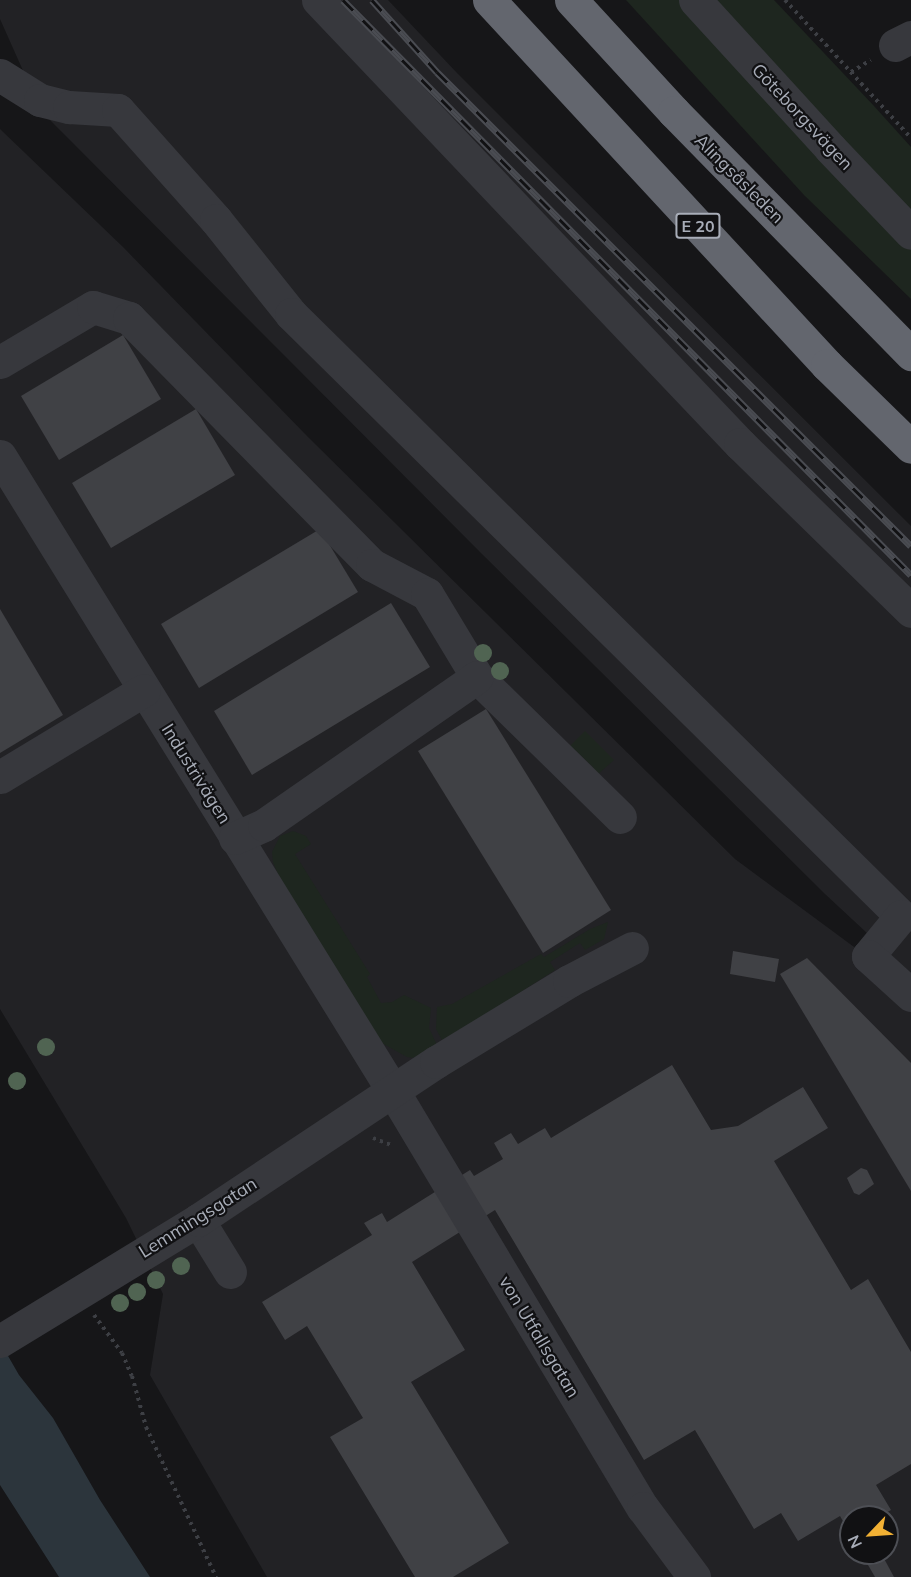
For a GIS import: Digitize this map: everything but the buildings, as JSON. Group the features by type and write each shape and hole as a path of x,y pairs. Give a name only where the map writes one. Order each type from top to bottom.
{"highway":[{"name":"E 20","path":"489,0 827,365 911,447"},
{"name":"Alingsåsleden","path":"571,0 674,112 911,354"}],"street":[{"path":"318,0 740,444 911,611"},
{"name":"Göteborgsvägen","path":"695,0 911,233"},
{"path":"0,75 40,100 69,107 118,110 216,220 291,314 901,916 868,956 911,995"},
{"path":"0,362 93,307 129,318 372,565 427,594 477,677 620,817"},
{"name":"Industrivägen","path":"0,456 393,1091"},
{"path":"235,838 264,825 477,677"},
{"path":"0,777 144,690"},
{"name":"Lemmingsgatan","path":"0,1341 198,1220 393,1091 569,981 632,948"},
{"name":"von Utfallsgatan","path":"393,1091 643,1508 694,1577"},
{"path":"198,1220 230,1272"}],"path":[{"path":"785,0 911,138"},
{"path":"76,1294 122,1353 132,1376 146,1427 216,1577"}],"shaded area":[{"path":"0,0 388,0 458,74 911,526 911,974 825,894 482,554 41,111 0,19"},
{"path":"626,0 681,0 911,244 911,299 804,195"},
{"path":"714,0 774,0 874,106 911,147 911,214"},
{"path":"0,129 123,247 308,437 735,859 911,989 911,1577 267,1577 150,1375 163,1294 126,1218 0,1009"},
{"path":"585,731 614,760 597,775 593,767 575,750 568,748"},
{"path":"293,831 306,836 311,844 295,854 370,974 367,977 381,1003 392,1002 404,995 431,1008 429,1028 437,1045 416,1058 407,1057 380,1042 279,877 272,852 280,836"},
{"path":"608,922 604,939 585,950 580,943 550,962 555,970 443,1042 436,1029 437,1007 452,1004 541,954 544,957 590,929"},
{"path":"0,1342 19,1375 53,1418 100,1500 150,1577 59,1577 0,1485"}],"railway":[{"path":"343,0 911,575"},
{"path":"372,0 437,72 911,546"}]}
